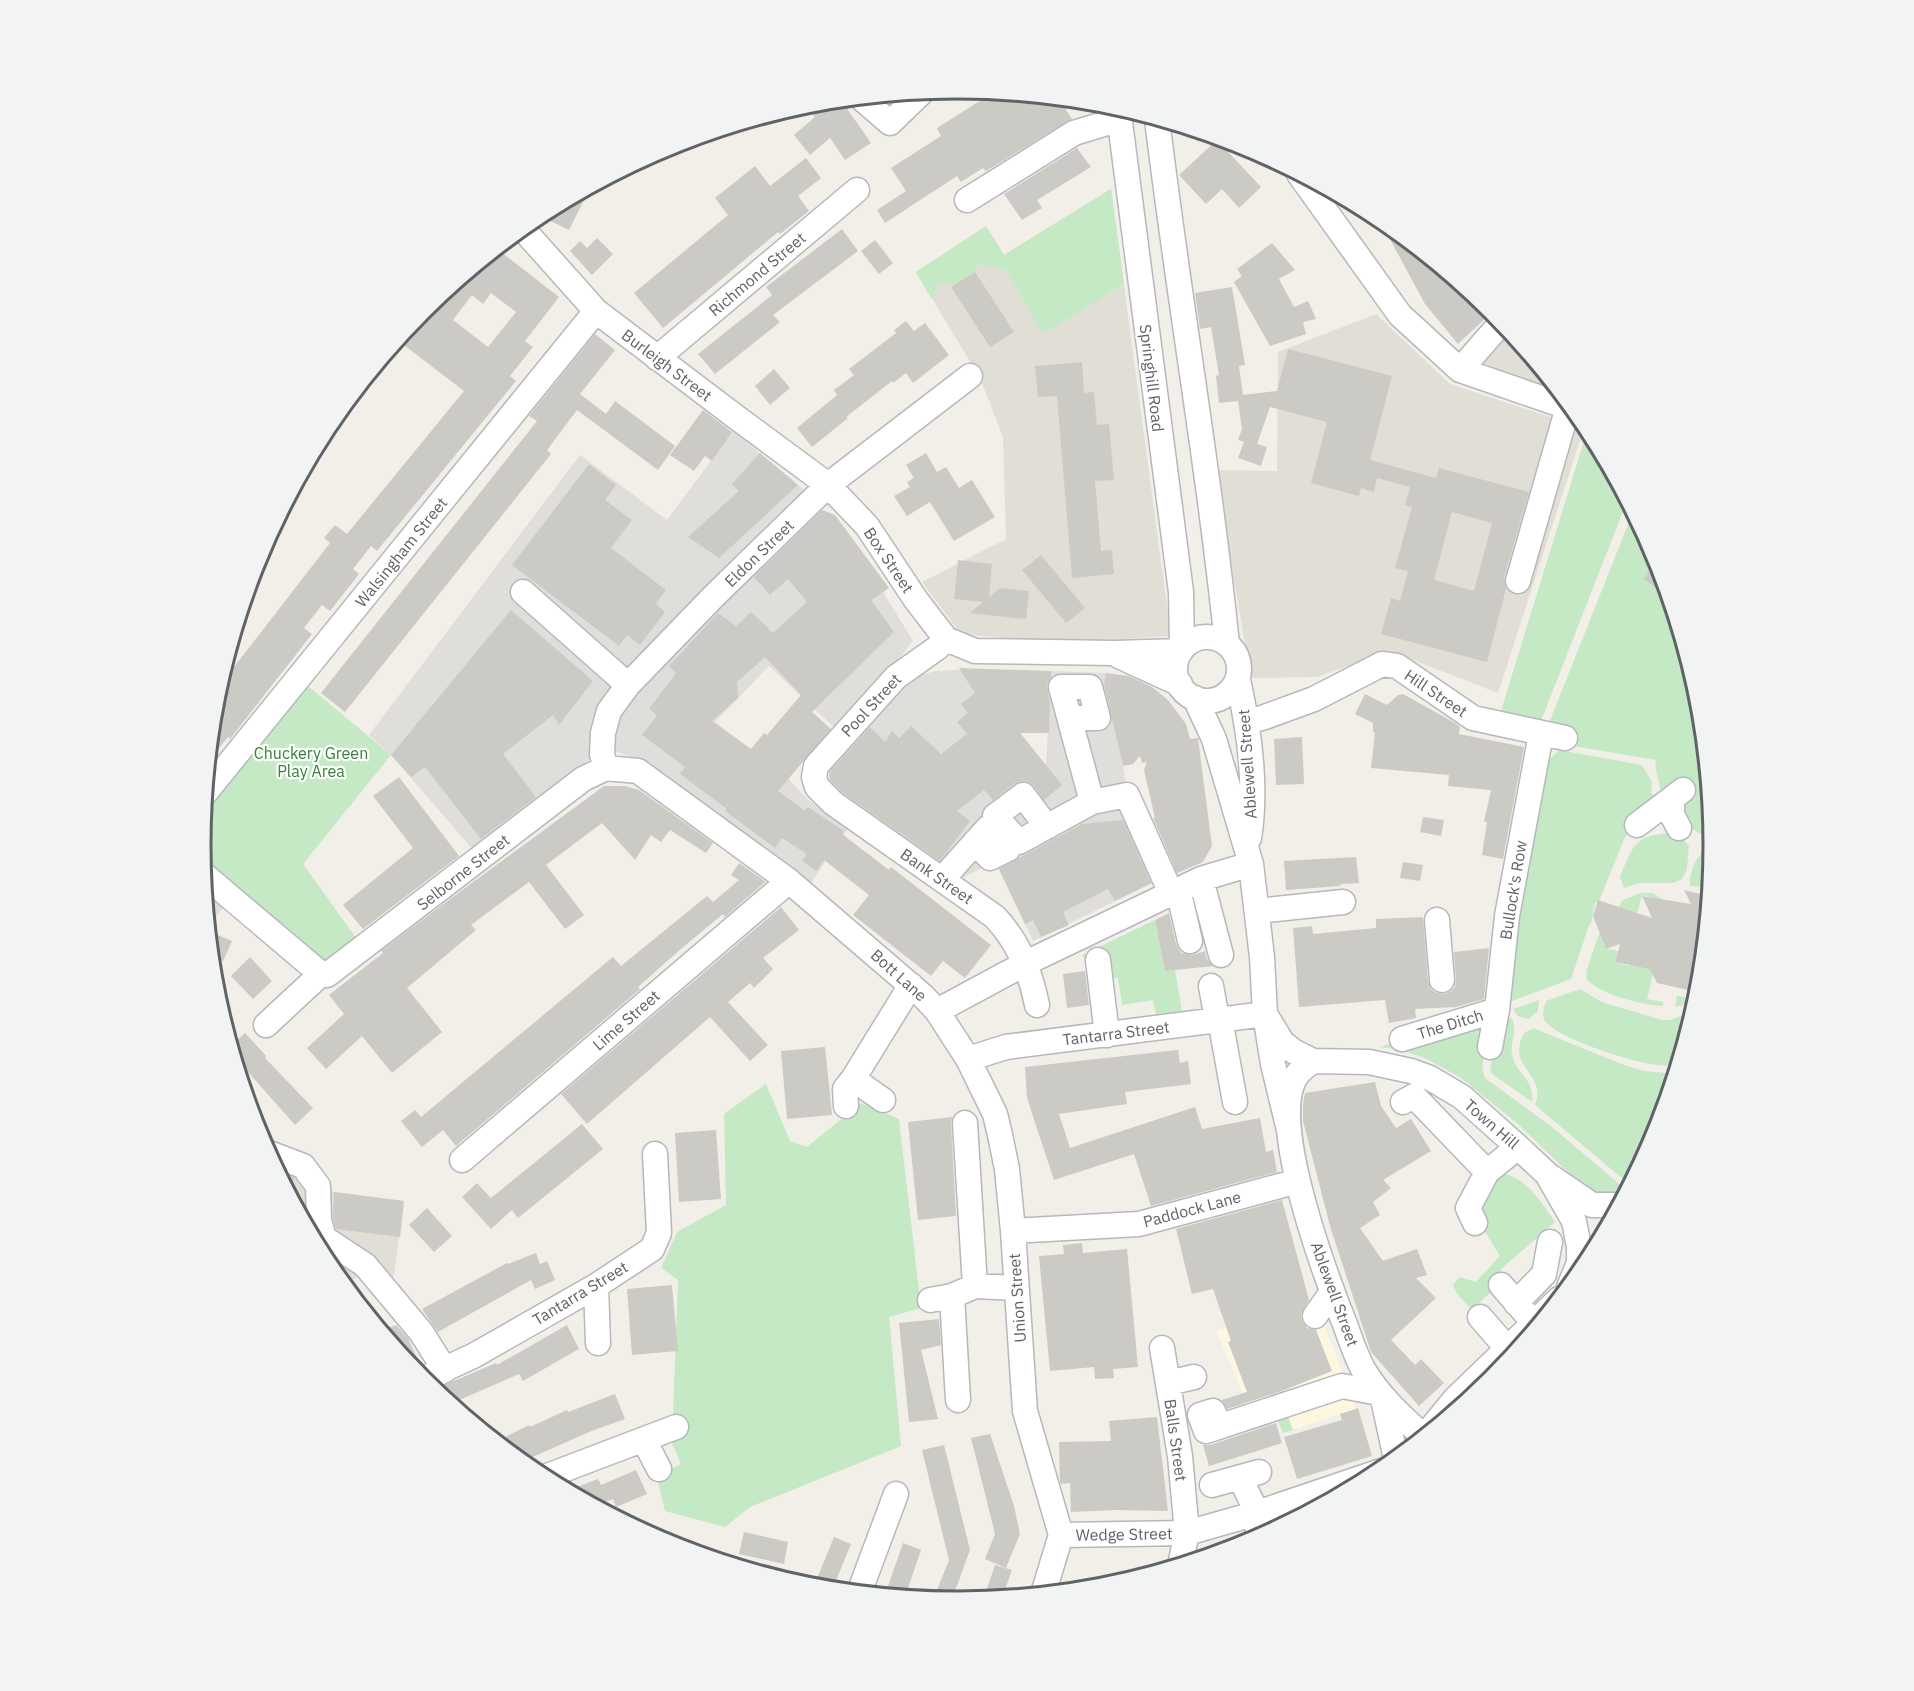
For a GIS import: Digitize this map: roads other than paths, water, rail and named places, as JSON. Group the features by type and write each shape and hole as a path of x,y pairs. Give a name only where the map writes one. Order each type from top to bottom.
{"street":[{"path":"868,104 890,123 913,101"},
{"path":"967,200 1074,133 1113,115"},
{"name":"Springhill Road","path":"1119,117 1181,592 1181,650"},
{"path":"1158,127 1170,231 1220,576 1227,644"},
{"path":"1309,188 1400,315 1460,370 1558,404"},
{"name":"Richmond Street","path":"657,358 857,190"},
{"name":"Burleigh Street","path":"528,235 596,311 828,485"},
{"name":"Walsingham Street","path":"213,783 596,311"},
{"path":"1460,370 1496,329"},
{"name":"Eldon Street","path":"606,768 602,754 603,733 609,711 628,685 713,597 828,485 970,376"},
{"path":"1518,581 1567,416"},
{"name":"Box Street","path":"828,485 867,526 916,600 946,639"},
{"path":"523,592 628,685"},
{"path":"1114,653 1187,691 1205,700 1220,697 1232,689 1238,680 1238,660 1227,644 1216,638 1203,637 1191,641 1181,650 1175,666 1187,691"},
{"path":"946,639 975,651 1114,653 1181,650"},
{"name":"Pool Street","path":"833,803 817,787 814,777 816,766 896,677 946,639"},
{"name":"Hill Street","path":"1247,721 1262,718 1314,699 1382,664 1397,666 1473,718 1565,738"},
{"name":"Ablewell Street","path":"1238,680 1247,721 1252,820 1249,856"},
{"name":"Ablewell Street","path":"1187,691 1214,740 1249,856 1262,957 1265,1014 1273,1064 1289,1130 1298,1181 1323,1270 1362,1368 1381,1396 1418,1432"},
{"path":"1070,718 1092,802"},
{"name":"Bullock's Row","path":"1491,1047 1507,916 1541,734"},
{"name":"Bott Lane","path":"606,768 638,771 789,881 911,985 937,1011 1026,963 1249,856"},
{"name":"Selborne Street","path":"281,1020 321,974 327,975 583,779 606,768"},
{"path":"1047,827 1092,802 1126,795 1175,891 1190,941"},
{"path":"1637,825 1678,795 1672,814 1679,828"},
{"name":"Bank Street","path":"833,803 995,917 1009,932 1026,963 1037,1005"},
{"path":"942,880 975,842"},
{"path":"1201,879 1221,955"},
{"path":"211,881 321,974"},
{"name":"Lime Street","path":"462,1160 789,881"},
{"path":"1257,911 1343,902"},
{"path":"1437,920 1442,980"},
{"path":"1098,960 1107,1035"},
{"path":"846,1106 845,1089 911,985"},
{"path":"1211,986 1235,1102"},
{"name":"The Ditch","path":"1402,1039 1497,1010"},
{"name":"Union Street","path":"937,1011 968,1059 995,1114 1006,1169 1025,1411 1060,1536"},
{"name":"Ablewell Street","path":"1265,1014 1282,1042 1293,1051 1313,1061 1294,1079 1290,1098 1289,1130"},
{"name":"Tantarra Street","path":"968,1059 1006,1047 1265,1014"},
{"name":"Town Hill","path":"1313,1061 1343,1060 1379,1063 1430,1078 1462,1097 1547,1174 1574,1221 1579,1259"},
{"path":"853,1079 883,1100"},
{"path":"1403,1102 1414,1096 1487,1172"},
{"path":"965,1122 975,1286"},
{"path":"1474,1223 1468,1208 1487,1172 1518,1147"},
{"name":"Tantarra Street","path":"432,1376 473,1356 596,1286 652,1249 658,1233 655,1154"},
{"path":"278,1157 303,1166 318,1186 314,1224"},
{"path":"1547,1174 1592,1205 1611,1205"},
{"name":"Paddock Lane","path":"1012,1231 1139,1224 1298,1181"},
{"path":"319,1232 324,1238 365,1265 421,1332 445,1370"},
{"path":"1533,1320 1509,1294 1544,1274 1550,1242"},
{"path":"596,1286 598,1343"},
{"path":"958,1400 940,1298 975,1286 1016,1288"},
{"path":"1315,1316 1332,1292"},
{"path":"1480,1317 1507,1348"},
{"path":"1445,1410 1517,1339"},
{"name":"Balls Street","path":"1162,1348 1180,1456 1187,1533 1182,1557"},
{"path":"1168,1383 1194,1377"},
{"path":"1219,1426 1342,1386 1381,1396 1391,1427 1395,1450"},
{"path":"554,1474 676,1427"},
{"path":"645,1440 659,1469"},
{"path":"1212,1485 1250,1475 1258,1528"},
{"name":"Wedge Street","path":"1060,1536 1187,1533 1330,1492"},
{"path":"862,1586 896,1494"},
{"path":"1045,1587 1060,1536"}],"park label":[{"name":"Chuckery Green Play Area","path":"311,762"}]}
